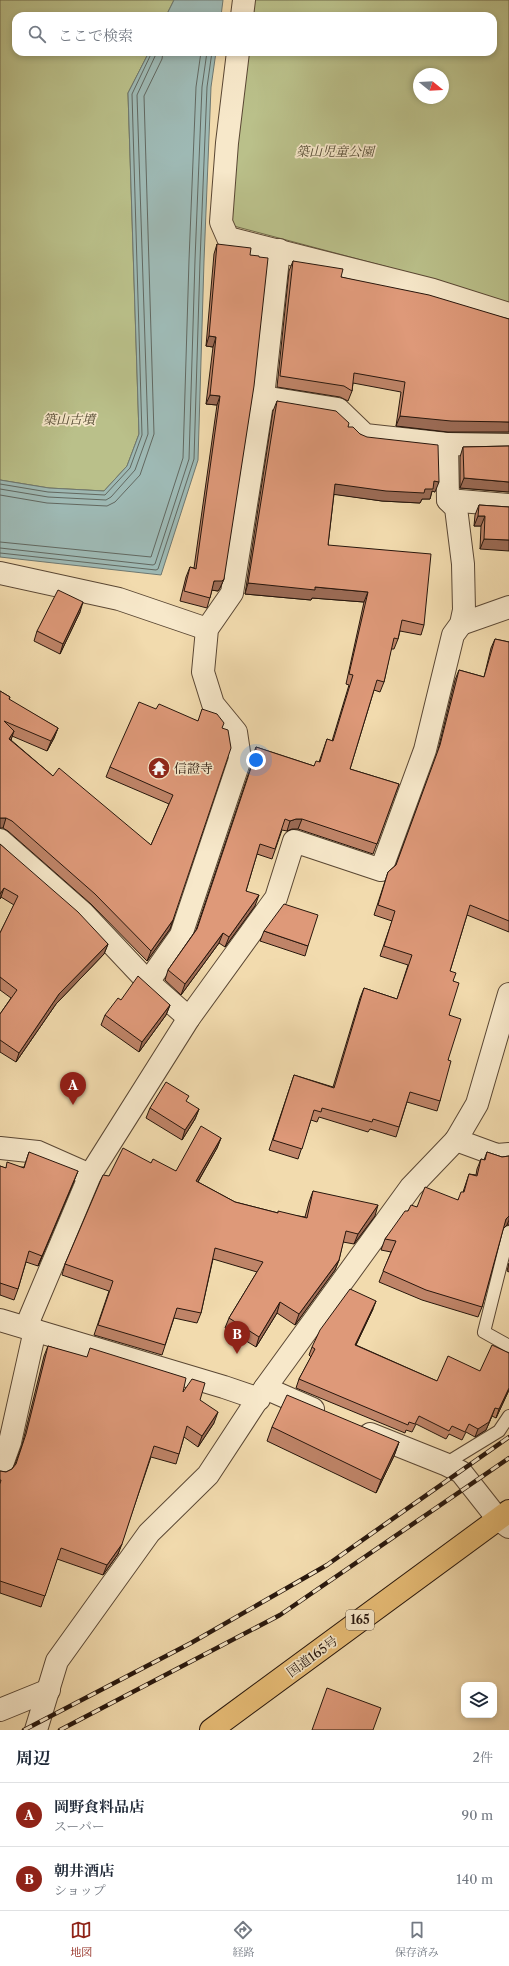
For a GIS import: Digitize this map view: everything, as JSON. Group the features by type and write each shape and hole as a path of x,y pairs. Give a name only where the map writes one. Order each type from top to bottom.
{"highway":[{"name":"国道165号","path":"211,1730 505,1519"}],"street":[{"path":"242,12 244,0"},
{"path":"238,56 227,143 221,222 228,238 433,290 509,314"},
{"path":"148,982 181,935 240,759 236,732 213,704 202,672 207,629 232,593 263,397 279,250"},
{"path":"263,397 338,409 365,435 448,444 509,445"},
{"path":"0,1470 10,1442 31,1329 90,1175 189,1018 276,898 294,842 381,870 425,750 453,635 461,624 464,610 463,564 456,508 448,500 448,444"},
{"path":"448,500 509,505"},
{"path":"0,573 119,599 207,629"},
{"path":"461,624 509,607"},
{"path":"0,840 83,913 148,982 189,1018"},
{"path":"36,1730 57,1661 149,1533 208,1475 262,1394 411,1187 456,1140 477,1104 509,994"},
{"path":"456,1140 497,1155 509,1154"},
{"path":"0,1148 38,1152 90,1175"},
{"path":"0,1320 224,1387 262,1394 328,1416"},
{"path":"349,1425 461,1472 505,1519"},
{"path":"0,1710 49,1690"}],"lane":[{"path":"509,1232 484,1332 509,1346"},
{"path":"445,1464 499,1431 509,1416"}],"green space":[{"name":"築山古墳","path":"0,0 174,0 168,12 12,12 12,56 147,56 128,93 139,434 127,466 104,491 49,488 0,480"},
{"name":"築山児童公園","path":"250,0 509,0 509,305 388,267 230,225 244,56 497,56 497,12 248,12"}],"water":[{"path":"174,0 223,0 222,12 168,12"},
{"path":"147,56 215,56 211,87 198,460 161,575 0,557 0,480 49,488 104,491 127,466 139,434 128,93"}],"building":[{"path":"217,244 251,248 250,255 268,258 254,386 224,579 222,581 214,581 210,598 184,591 190,567 196,569 220,396 210,395 216,337 209,336"},
{"path":"293,261 343,269 341,277 429,295 509,319 509,422 451,421 400,416 405,382 354,373 352,391 344,386 280,376"},
{"path":"277,401 336,411 349,423 348,427 353,427 360,434 367,437 438,445 439,482 434,481 433,489 425,489 424,493 386,491 335,484 328,545 431,554 424,625 402,620 398,639 394,638 384,682 377,680 350,769 399,784 377,844 302,819 290,821 285,819 275,849 260,844 246,891 259,895 229,937 223,933 185,984 168,970 197,929 256,753 256,747 314,766 316,761 320,762 327,739 333,741 353,675 349,674 368,592 315,587 315,590 248,583"},
{"path":"509,446 509,482 464,478 463,447"},
{"path":"479,505 509,507 509,540 484,539 485,516 478,516"},
{"path":"58,590 83,602 63,644 37,631"},
{"path":"495,639 509,642 509,921 470,905 450,971 456,973 453,981 459,983 449,1015 461,1019 448,1060 451,1061 440,1101 410,1092 399,1127 373,1119 372,1122 322,1108 321,1112 314,1110 302,1149 273,1140 294,1075 334,1088 364,988 397,999 412,955 384,946 395,911 378,905 388,872 396,865 440,745 459,670 484,677"},
{"path":"0,691 10,697 9,699 58,728 51,741 4,721 14,731 9,739 53,776 59,768 151,845 173,795 110,767 139,702 156,709 159,704 198,721 202,709 217,714 224,723 222,728 228,730 231,748 173,920 151,951 95,894 12,821 6,818 0,818"},
{"path":"0,844 78,912 108,944 59,994 19,1053 0,1040 0,1014 17,990 0,977 0,933 18,896 4,888 0,894"},
{"path":"284,904 318,915 308,946 264,931"},
{"path":"138,976 170,1005 142,1042 105,1015 118,998 121,1000"},
{"path":"166,1082 189,1096 186,1101 199,1109 185,1130 150,1108"},
{"path":"201,1126 221,1138 196,1181 235,1202 278,1213 278,1211 307,1218 313,1191 378,1205 358,1234 346,1231 339,1260 299,1314 280,1302 259,1337 229,1318 263,1262 215,1248 201,1313 177,1308 165,1345 98,1325 113,1281 65,1264 103,1175 109,1176 123,1148 151,1163 153,1159 176,1171"},
{"path":"29,1152 78,1171 42,1256 29,1251 18,1289 0,1283 0,1166 6,1168 7,1162 24,1168"},
{"path":"487,1152 502,1157 509,1156 509,1216 506,1219 482,1307 426,1290 383,1271 396,1241 385,1239 405,1211 408,1211 411,1205 417,1207 425,1187 458,1200 461,1192 464,1192 469,1174 477,1176 481,1159 485,1160"},
{"path":"350,1289 376,1301 355,1345 437,1381 448,1356 480,1371 492,1345 509,1353 509,1388 499,1409 495,1408 489,1422 478,1429 469,1424 465,1432 452,1426 449,1431 419,1416 415,1424 409,1422 408,1425 299,1379 315,1349 312,1347 320,1330"},
{"path":"48,1346 87,1357 90,1348 186,1378 183,1392 192,1379 205,1383 200,1400 218,1412 202,1436 187,1426 179,1454 154,1446 122,1544 107,1565 61,1548 45,1596 0,1581 0,1471 6,1472 12,1469 16,1464 26,1434"},
{"path":"287,1395 399,1442 381,1480 272,1427"},
{"path":"327,1688 381,1708 373,1730 312,1730"}],"railway":[{"path":"24,1730 191,1643 327,1565 509,1437"},
{"path":"60,1730 280,1615 509,1458"}],"place":[{"name":"信證寺","path":"159,768"},
{"name":"岡野食料品店","path":"73,1105"},
{"name":"朝井酒店","path":"237,1354"}]}
